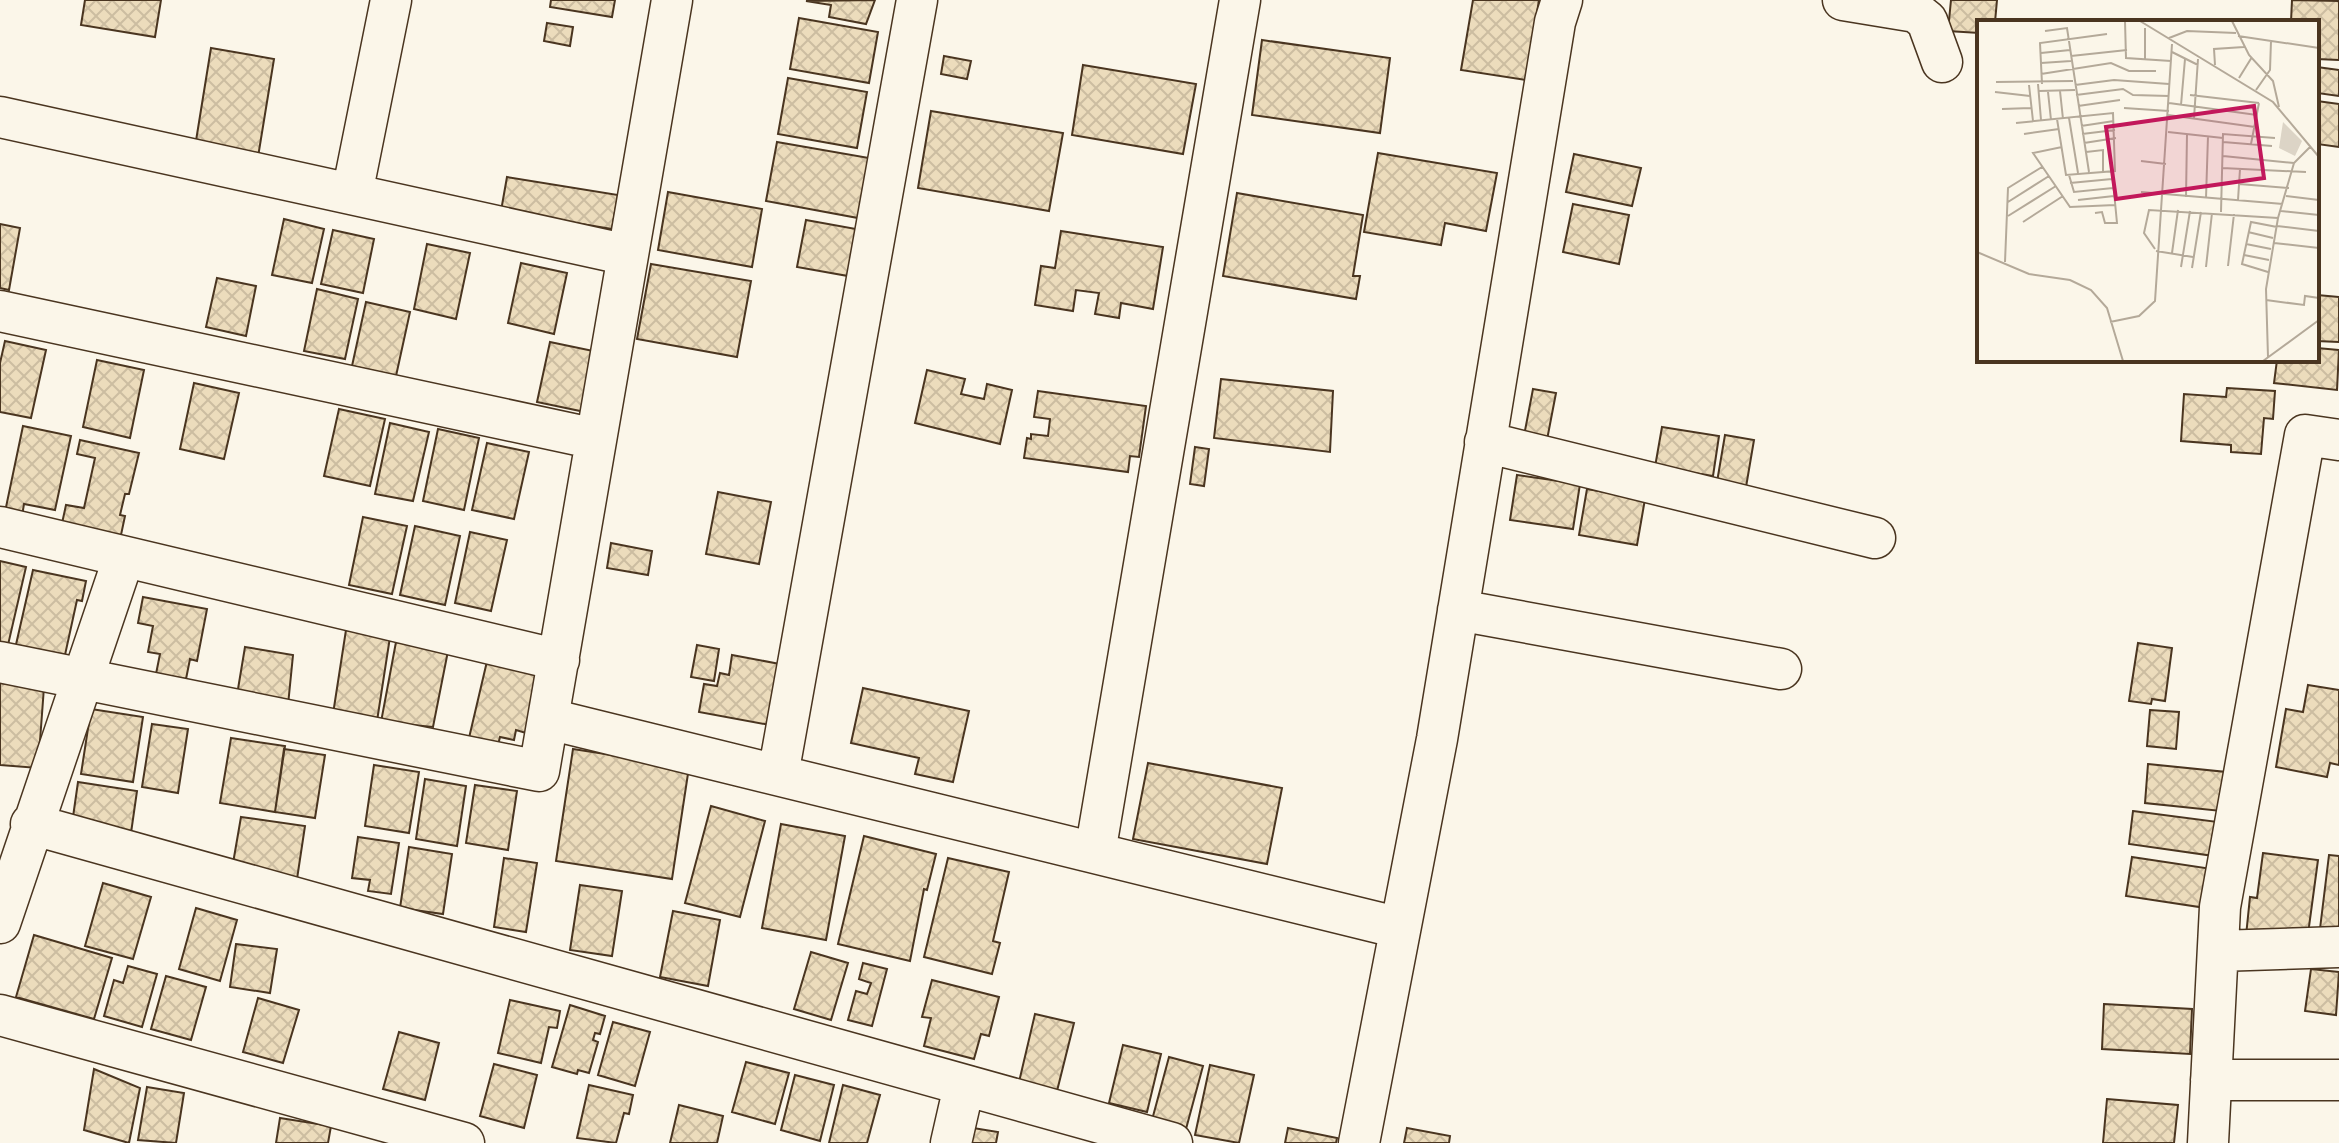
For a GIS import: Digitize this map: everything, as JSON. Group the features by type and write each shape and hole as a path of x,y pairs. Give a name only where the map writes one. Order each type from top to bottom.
{"street":[{"path":"352,194 391,0"},
{"path":"0,662 539,771 672,0"},
{"path":"778,775 917,0"},
{"path":"1095,853 1240,0"},
{"path":"1359,1143 1458,610 1555,22 1562,0"},
{"path":"1843,0 1916,12 1927,21 1942,62"},
{"path":"0,117 628,255"},
{"path":"0,311 596,439"},
{"path":"2208,1143 2220,907 2305,435 2339,440"},
{"path":"1485,442 1875,538"},
{"path":"0,527 559,660"},
{"path":"0,923 31,824 124,557"},
{"path":"1458,610 1781,669"},
{"path":"549,719 1400,928"},
{"path":"31,824 1172,1143"},
{"path":"2218,951 2339,947"},
{"path":"0,1015 464,1143"},
{"path":"2211,1080 2339,1080"},
{"path":"951,1143 964,1086"}],"building":[{"path":"85,0 161,0 155,37 81,25"},
{"path":"551,0 615,0 612,17 550,7"},
{"path":"875,0 866,24 829,17 831,5 806,1"},
{"path":"1473,0 1539,0 1526,80 1461,70"},
{"path":"1951,0 1997,0 1995,20 1977,20 1977,33 1948,31"},
{"path":"2292,0 2339,1 2339,60 2319,59 2319,20 2291,20"},
{"path":"799,18 878,32 869,83 790,69"},
{"path":"547,23 573,27 570,46 544,41"},
{"path":"1262,40 1390,58 1380,133 1252,115"},
{"path":"211,48 274,59 258,157 195,147"},
{"path":"944,56 971,61 967,79 941,74"},
{"path":"1083,65 1196,84 1183,154 1072,135"},
{"path":"2319,67 2339,70 2339,96 2319,93"},
{"path":"788,78 867,92 857,148 778,134"},
{"path":"2319,101 2339,104 2339,147 2319,144"},
{"path":"931,111 1063,133 1049,211 918,188"},
{"path":"777,142 869,158 858,218 766,201"},
{"path":"1378,153 1497,173 1486,231 1445,223 1441,245 1364,232"},
{"path":"1574,154 1641,168 1632,206 1566,192"},
{"path":"507,177 618,195 612,229 501,211"},
{"path":"668,192 762,209 752,267 658,250"},
{"path":"1237,193 1363,215 1353,276 1360,276 1356,299 1223,276"},
{"path":"1573,204 1629,215 1619,264 1563,252"},
{"path":"284,219 324,229 312,283 272,275"},
{"path":"806,220 856,229 848,276 797,267"},
{"path":"0,224 20,228 9,290 0,288"},
{"path":"333,230 374,239 363,293 321,284"},
{"path":"1061,231 1163,247 1153,309 1121,303 1119,318 1095,314 1099,293 1076,290 1073,311 1035,305 1041,266 1055,268"},
{"path":"427,244 470,253 456,319 414,309"},
{"path":"521,263 567,273 554,334 508,323"},
{"path":"651,264 751,281 737,357 637,339"},
{"path":"217,278 256,286 246,336 206,327"},
{"path":"317,289 358,299 345,359 304,351"},
{"path":"2319,295 2339,297 2339,342 2319,341"},
{"path":"366,302 410,312 396,376 352,366"},
{"path":"5,341 46,350 31,418 0,412 0,363"},
{"path":"550,342 598,352 585,412 537,402"},
{"path":"2319,348 2339,350 2337,390 2274,383 2277,362 2319,362"},
{"path":"97,360 144,370 130,438 83,427"},
{"path":"927,370 965,379 961,394 984,399 987,384 1012,390 1000,444 915,423"},
{"path":"1221,379 1333,391 1330,452 1214,438"},
{"path":"194,383 239,393 224,459 180,449"},
{"path":"2227,388 2275,391 2273,419 2264,418 2261,454 2231,452 2231,445 2181,441 2184,394 2226,397"},
{"path":"1533,389 1556,393 1546,445 1523,441"},
{"path":"1038,391 1146,406 1139,457 1130,456 1128,472 1024,458 1027,438 1031,439 1031,434 1048,436 1050,419 1034,417"},
{"path":"339,409 385,419 370,486 324,476"},
{"path":"390,423 429,432 413,501 375,494"},
{"path":"23,426 71,436 55,510 24,504 22,516 5,512"},
{"path":"1662,427 1719,436 1713,476 1655,467"},
{"path":"438,429 479,438 464,510 423,501"},
{"path":"1725,435 1754,440 1746,487 1717,482"},
{"path":"80,440 139,453 129,494 125,494 120,515 125,516 121,535 61,528 66,505 84,508 95,458 77,454"},
{"path":"487,443 529,452 514,519 472,510"},
{"path":"1195,447 1209,449 1204,486 1190,484"},
{"path":"1517,475 1580,484 1573,529 1510,520"},
{"path":"1587,489 1645,499 1637,545 1579,535"},
{"path":"718,492 771,502 759,564 706,554"},
{"path":"363,517 407,526 392,594 349,585"},
{"path":"415,526 460,536 445,605 400,595"},
{"path":"470,532 507,540 491,611 455,603"},
{"path":"611,543 652,551 648,575 607,568"},
{"path":"0,561 26,567 8,645 0,644"},
{"path":"33,570 86,581 82,601 77,600 65,655 15,649"},
{"path":"143,597 207,609 197,661 190,659 186,679 156,674 160,654 148,652 153,626 138,623"},
{"path":"346,630 390,637 377,721 333,714"},
{"path":"396,642 448,651 433,727 381,722"},
{"path":"2138,643 2172,648 2165,701 2152,699 2151,704 2129,701"},
{"path":"697,645 719,649 714,681 691,677"},
{"path":"245,647 293,655 288,705 237,695"},
{"path":"732,655 780,664 770,725 699,712 704,684 717,686 720,673 729,675"},
{"path":"488,657 541,670 526,733 516,730 514,740 500,737 498,745 469,738"},
{"path":"0,683 44,687 38,768 0,765"},
{"path":"2308,685 2339,690 2339,765 2330,763 2327,777 2276,767 2286,709 2303,712"},
{"path":"863,688 969,711 953,782 915,774 919,758 851,743"},
{"path":"91,709 143,717 133,782 81,774"},
{"path":"2150,710 2179,712 2176,749 2147,746"},
{"path":"152,724 188,729 178,793 142,787"},
{"path":"231,738 285,746 275,812 220,803"},
{"path":"284,749 325,755 315,818 275,812"},
{"path":"573,749 689,767 672,879 556,861"},
{"path":"1148,763 1282,788 1267,864 1133,839"},
{"path":"2148,764 2226,772 2221,811 2145,803"},
{"path":"374,765 419,772 409,833 365,826"},
{"path":"425,779 466,786 457,846 416,839"},
{"path":"78,782 137,791 130,840 71,831"},
{"path":"475,785 517,791 508,850 466,843"},
{"path":"711,806 765,821 740,917 685,903"},
{"path":"2133,811 2218,822 2214,856 2129,844"},
{"path":"241,817 305,826 297,879 232,869"},
{"path":"781,824 845,836 826,940 762,928"},
{"path":"864,836 936,854 927,890 924,889 910,961 838,944"},
{"path":"358,837 399,843 391,894 368,891 370,880 352,878"},
{"path":"409,847 452,854 443,914 400,908"},
{"path":"2263,853 2318,860 2308,934 2246,936 2250,897 2257,898"},
{"path":"2329,855 2339,856 2339,939 2319,937"},
{"path":"2132,857 2212,869 2206,908 2126,896"},
{"path":"504,858 537,863 526,932 494,927"},
{"path":"948,858 1009,872 993,941 1000,943 992,974 924,957"},
{"path":"103,883 151,897 133,959 85,946"},
{"path":"580,885 622,891 612,956 570,950"},
{"path":"196,908 237,920 220,981 179,969"},
{"path":"673,911 720,920 708,986 660,977"},
{"path":"34,935 112,958 94,1019 16,997"},
{"path":"236,944 277,949 270,993 230,987"},
{"path":"811,952 848,963 831,1020 794,1009"},
{"path":"863,963 887,969 872,1026 848,1020 856,991 867,994 871,983 859,979"},
{"path":"128,966 157,974 142,1027 104,1016 114,980 123,983"},
{"path":"2311,969 2339,972 2336,1015 2305,1011"},
{"path":"166,976 206,987 191,1040 151,1029"},
{"path":"932,980 999,997 989,1036 981,1034 974,1059 924,1046 931,1018 922,1017"},
{"path":"258,998 299,1010 283,1063 243,1052"},
{"path":"510,1000 560,1011 557,1028 549,1027 541,1063 498,1053"},
{"path":"2104,1004 2192,1009 2190,1054 2102,1049"},
{"path":"570,1005 605,1016 600,1034 595,1033 593,1040 598,1042 589,1073 578,1070 577,1074 552,1067"},
{"path":"1035,1014 1074,1023 1057,1091 1019,1082"},
{"path":"613,1022 650,1032 635,1086 598,1075"},
{"path":"399,1032 439,1043 425,1100 383,1089"},
{"path":"1123,1045 1161,1054 1147,1112 1109,1103"},
{"path":"1169,1057 1203,1066 1186,1129 1152,1120"},
{"path":"746,1062 789,1073 775,1124 732,1112"},
{"path":"494,1064 537,1075 524,1128 480,1116"},
{"path":"1210,1065 1254,1075 1239,1143 1195,1135"},
{"path":"94,1069 140,1088 129,1143 84,1130"},
{"path":"795,1075 834,1085 820,1141 781,1130"},
{"path":"589,1085 633,1095 629,1114 624,1113 616,1143 577,1138"},
{"path":"843,1085 880,1095 867,1143 829,1143"},
{"path":"147,1087 184,1093 176,1143 138,1140"},
{"path":"2107,1099 2178,1105 2174,1143 2103,1143"},
{"path":"679,1105 723,1116 717,1143 670,1143"},
{"path":"280,1118 331,1126 328,1143 276,1143"},
{"path":"967,1127 998,1132 996,1143 964,1143"},
{"path":"1288,1128 1337,1138 1336,1143 1285,1143"},
{"path":"1407,1128 1450,1136 1449,1143 1404,1143"}]}
